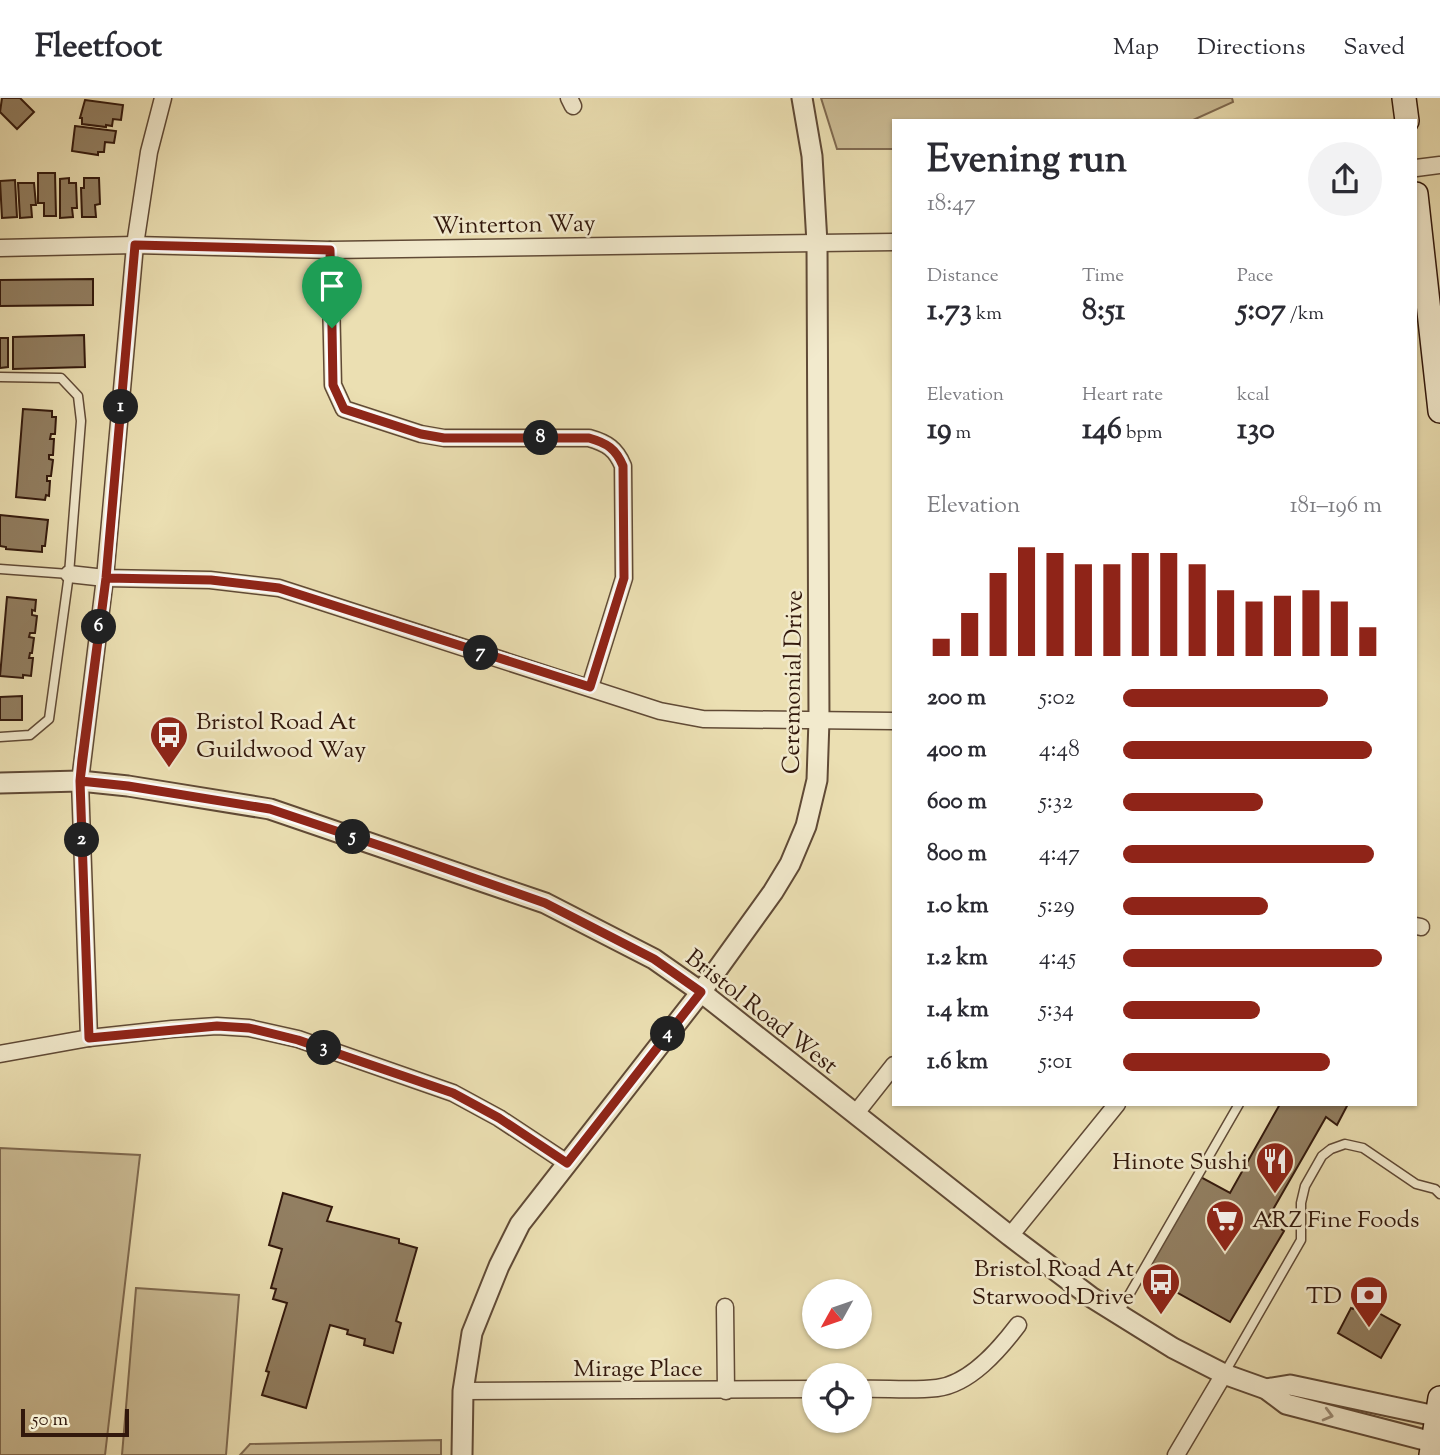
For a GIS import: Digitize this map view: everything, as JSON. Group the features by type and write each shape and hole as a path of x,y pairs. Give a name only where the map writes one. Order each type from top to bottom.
{"main road":[{"path":"1404,98 1407,119"},
{"path":"1417,203 1440,411"},
{"path":"1435,1447 1439,1411"}],"street":[{"path":"89,1038 80,781 106,578 135,245 149,152 163,98"},
{"name":"Ceremonial Drive","path":"462,1455 463,1391 472,1333 499,1266 520,1224 701,992 773,892 790,864 806,826 817,780 819,720 817,243 812,156 802,98"},
{"path":"1417,168 1440,165"},
{"name":"Winterton Way","path":"0,248 135,245 330,250 892,242"},
{"path":"330,250 333,385 344,409 421,434 444,438 589,438 604,442 617,452 623,466 624,578 590,687"},
{"path":"69,574 106,578 211,580 279,588 660,711 703,719 892,721"},
{"name":"Bristol Road West","path":"0,783 80,781 270,809 545,903 654,959 701,992 1010,1236 1118,1315 1224,1374 1266,1389 1286,1404 1435,1447"},
{"path":"0,1054 89,1038 217,1026 249,1028 298,1040 453,1093 499,1118 567,1163"},
{"path":"856,1113 892,1068"},
{"path":"1010,1236 1115,1106"},
{"path":"725,1307 726,1391"},
{"path":"872,1389 939,1388 971,1374 995,1355 1018,1325"},
{"path":"1176,1455 1224,1374"},
{"name":"Bristol Road West","path":"1266,1389 1290,1385 1439,1411"},
{"name":"Mirage Place","path":"463,1391 802,1389"}],"lane":[{"path":"0,377 61,378 78,396 82,421 69,574 49,719 30,734 0,737"},
{"path":"0,569 69,574"},
{"path":"1118,1315 1238,1106"},
{"path":"1224,1374 1301,1240 1301,1203 1305,1186 1322,1156 1339,1145 1355,1145 1416,1184 1438,1190"}],"shaded area":[{"path":"821,98 1232,98 1233,102 1195,119 892,119 892,149 837,149"},
{"path":"0,1148 140,1155 105,1455 0,1455"},
{"path":"136,1288 239,1295 226,1455 122,1455"},
{"path":"441,1440 441,1455 240,1455 250,1444"}],"building":[{"path":"2,98 20,98 34,112 17,129 0,112"},
{"path":"85,100 123,105 121,120 113,119 112,126 106,127 82,124 80,118"},
{"path":"75,126 116,131 114,143 105,142 104,152 98,152 98,155 72,151"},
{"path":"38,173 55,173 56,216 44,216 44,203 38,203"},
{"path":"69,178 69,183 76,183 77,208 72,208 73,217 60,218 60,179"},
{"path":"84,178 99,178 100,204 95,205 96,217 82,217 81,188 84,188"},
{"path":"15,180 17,217 2,218 0,181"},
{"path":"18,183 34,183 36,205 31,205 32,217 20,218"},
{"path":"93,279 93,305 0,306 0,280"},
{"path":"84,335 85,367 13,369 13,337"},
{"path":"0,338 8,338 8,367 0,368"},
{"path":"23,409 52,411 52,417 56,417 55,434 51,434 50,439 54,439 53,455 49,455 49,459 53,460 51,476 47,476 47,481 50,481 49,496 46,495 45,500 16,497"},
{"path":"0,515 48,520 42,552 6,549 0,546"},
{"path":"7,597 36,600 35,611 32,610 32,615 37,616 35,633 30,633 29,637 34,638 29,658 33,658 31,676 23,675 23,678 0,676"},
{"path":"22,696 22,720 0,720 0,697"},
{"path":"1279,1106 1347,1106 1337,1125 1326,1117 1267,1220 1284,1231 1230,1322 1144,1274 1199,1176 1230,1193"},
{"path":"283,1193 332,1207 327,1221 399,1239 399,1243 417,1248 396,1321 401,1323 393,1353 364,1345 365,1339 330,1325 306,1408 262,1395 269,1372 266,1371 287,1303 273,1299 276,1289 271,1288 282,1249 269,1245"},
{"name":"TD","path":"1357,1301 1400,1325 1381,1358 1338,1333"}],"place":[{"name":"Bristol Road At Guildwood Way","path":"169,769"},
{"name":"Hinote Sushi","path":"1275,1195"},
{"name":"ARZ Fine Foods","path":"1225,1253"},
{"name":"Bristol Road At Starwood Drive","path":"1161,1316"},
{"name":"TD","path":"1369,1329"}],"route":[{"path":"332,328 330,250 135,245 106,578 80,781 89,1038 217,1026 249,1028 298,1040 453,1093 499,1118 567,1163 701,992 654,959 545,903 393,850 270,809 80,781 82,759 106,578 211,580 279,588 590,687 624,578 623,466 617,452 604,442 589,438 444,438 421,434 344,409 333,385 332,328"}]}
